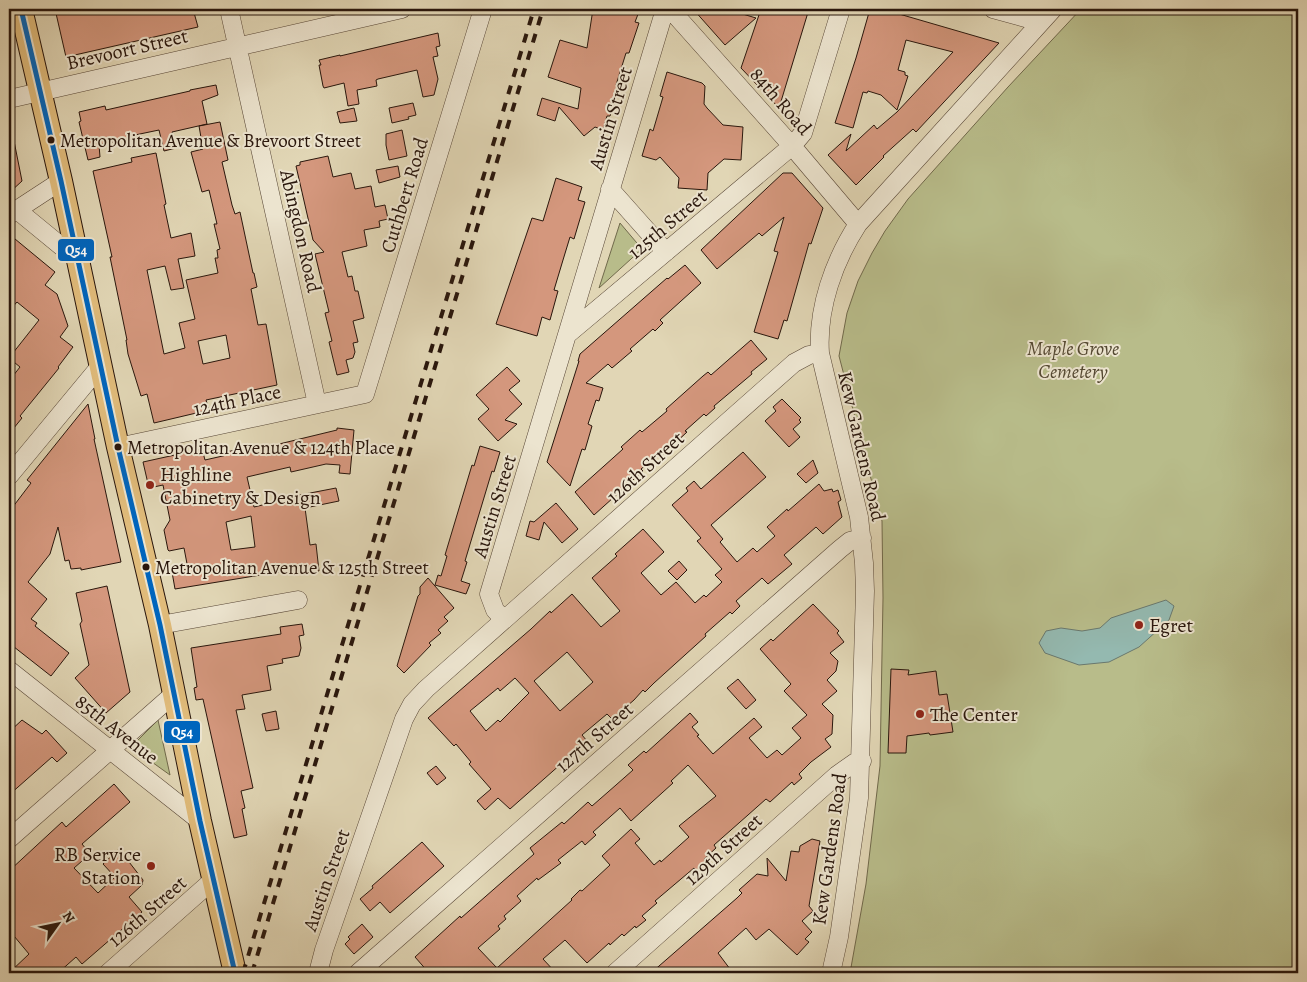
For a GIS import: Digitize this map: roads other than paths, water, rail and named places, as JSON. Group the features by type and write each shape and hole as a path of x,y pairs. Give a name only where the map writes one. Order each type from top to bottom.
{"main road":[{"path":"21,9 118,447 160,625 200,821 235,973"}],"street":[{"name":"Abingdon Road","path":"229,9 317,404"},
{"name":"Brevoort Street","path":"9,99 401,9"},
{"name":"Cuthbert Road","path":"365,394 483,9"},
{"name":"Austin Street","path":"318,973 347,882 409,710 426,689 504,620 494,610 489,594 665,9"},
{"name":"84th Road","path":"670,9 792,146 858,224"},
{"name":"125th Street","path":"568,334 792,146 803,133 841,9"},
{"path":"993,9 1040,22"},
{"name":"Kew Gardens Road","path":"831,973 839,937 860,798 865,591 862,538 850,474 828,395 820,353 820,323 827,292 840,258 858,224 1040,22 1054,9"},
{"path":"60,181 13,213 78,260"},
{"path":"610,189 666,252"},
{"name":"126th Street","path":"504,620 794,364 809,355 820,353"},
{"path":"9,476 101,366"},
{"name":"124th Place","path":"118,447 365,394"},
{"name":"127th Street","path":"358,973 840,548 850,541 862,538"},
{"path":"160,625 298,600"},
{"name":"85th Avenue","path":"9,670 200,821"},
{"path":"9,839 175,693"},
{"name":"129th Street","path":"615,973 837,775 854,763 862,761"},
{"name":"126th Street","path":"108,973 214,880"}],"water":[{"path":"1166,600 1174,606 1169,620 1139,647 1109,662 1079,665 1045,653 1039,643 1046,631 1061,628 1082,631 1100,628 1111,618"}],"railway":[{"path":"243,973 534,9"},
{"path":"252,973 543,9"}],"place":[{"name":"Metropolitan Avenue & Brevoort Street","path":"51,140"},
{"name":"Metropolitan Avenue & 124th Place","path":"118,447"},
{"name":"Highline Cabinetry & Design","path":"150,485"},
{"name":"Metropolitan Avenue & 125th Street","path":"146,567"},
{"name":"Egret","path":"1139,625"},
{"name":"The Center","path":"920,714"},
{"name":"RB Service Station","path":"151,866"}],"park label":[{"name":"Maple Grove Cemetery","path":"1073,360"}]}
